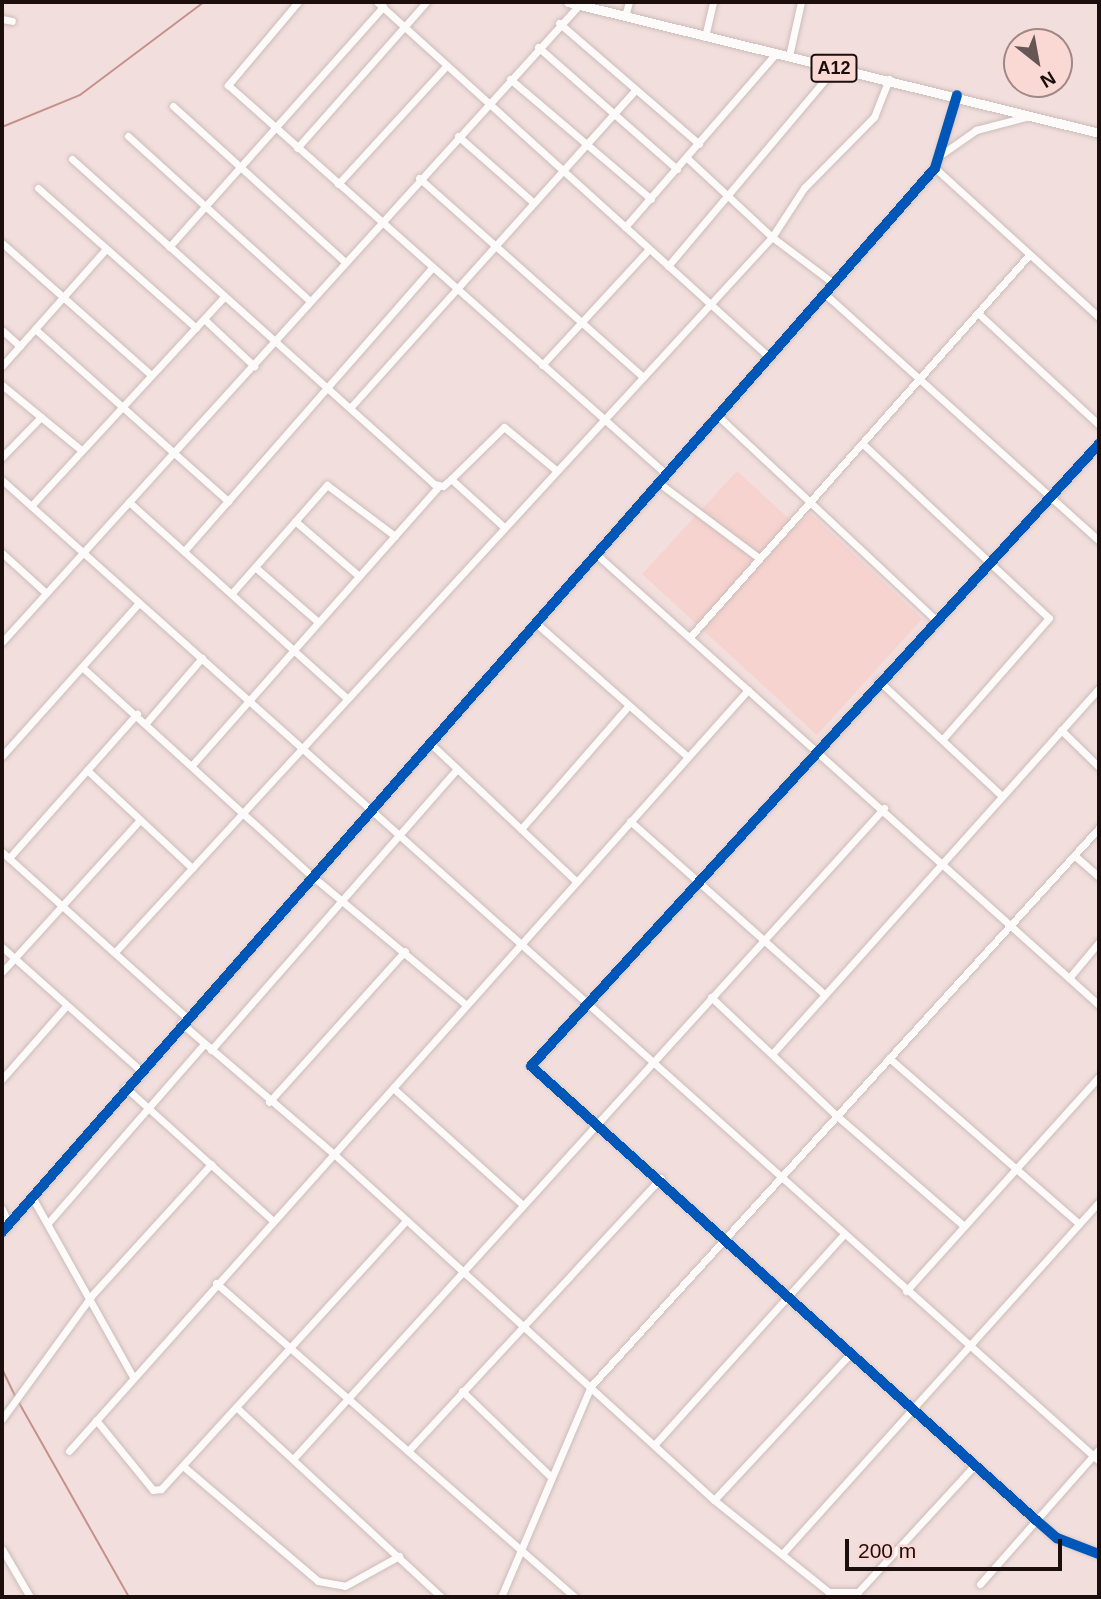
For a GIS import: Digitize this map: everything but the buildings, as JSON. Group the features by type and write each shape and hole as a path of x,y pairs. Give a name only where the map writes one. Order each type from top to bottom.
{"main road":[{"name":"A12","path":"568,2 705,37 957,95 1099,133"}],"street":[{"path":"298,2 228,85 666,474"},
{"path":"297,148 426,2"},
{"path":"625,16 629,2"},
{"path":"705,37 713,2"},
{"path":"789,56 801,2"},
{"path":"169,247 380,4 770,358"},
{"path":"2,642 254,366 419,177 559,23 580,4"},
{"path":"2,19 12,21"},
{"path":"559,23 699,144"},
{"path":"538,47 677,170"},
{"path":"625,227 688,158 776,53"},
{"path":"338,184 447,65"},
{"path":"667,266 835,68"},
{"path":"510,79 585,146 651,199"},
{"path":"116,951 772,237 804,188 874,117 889,79"},
{"path":"350,408 635,90"},
{"path":"2,1233 125,1087 537,624 935,168 957,95"},
{"path":"173,106 345,262"},
{"path":"940,156 976,130 1033,116"},
{"path":"128,136 310,301"},
{"path":"458,136 534,204"},
{"path":"688,158 772,237 833,283"},
{"path":"72,159 439,486"},
{"path":"935,168 1099,317"},
{"path":"419,177 642,376"},
{"path":"38,188 196,328"},
{"path":"2,243 151,374"},
{"path":"542,365 649,249"},
{"path":"2,366 105,250"},
{"path":"690,637 980,315 1029,255"},
{"path":"185,550 432,268"},
{"path":"824,293 1099,541"},
{"path":"31,506 224,296"},
{"path":"980,315 1099,425"},
{"path":"204,319 254,366"},
{"path":"35,329 228,501"},
{"path":"2,330 20,346"},
{"path":"2,385 81,450"},
{"path":"718,416 935,619"},
{"path":"2,457 41,417"},
{"path":"193,764 439,486 451,479 504,427 556,470"},
{"path":"1099,444 935,619 531,1066 595,1124 661,1178 910,1410 1036,1520 1057,1538 1099,1555"},
{"path":"864,445 987,563 1049,618 942,740"},
{"path":"451,479 504,527"},
{"path":"2,480 373,809 587,1005 654,1060 906,1291 1096,1459"},
{"path":"659,483 759,558"},
{"path":"232,593 295,521 332,485 395,536"},
{"path":"129,502 347,698"},
{"path":"295,521 359,576"},
{"path":"2,554 46,593"},
{"path":"596,554 816,751 884,808 1099,1005"},
{"path":"255,566 318,622"},
{"path":"2,756 139,603"},
{"path":"537,624 688,757"},
{"path":"2,627 9,634"},
{"path":"146,723 202,658"},
{"path":"82,667 245,810 312,876 405,951 465,1004"},
{"path":"879,681 1002,796"},
{"path":"772,1054 823,993 1099,688"},
{"path":"69,1451 272,1220 335,1155 465,1004 748,690"},
{"path":"521,829 629,705"},
{"path":"9,858 137,714"},
{"path":"1061,730 1099,767"},
{"path":"430,744 576,881"},
{"path":"211,1050 340,899 457,769"},
{"path":"87,770 192,867"},
{"path":"294,1458 884,808"},
{"path":"2,972 140,820"},
{"path":"630,821 823,993"},
{"path":"500,1597 591,1386 780,1175 1099,828"},
{"path":"2,852 116,951 204,1044 335,1155 714,1500 829,1592 858,1592 974,1466"},
{"path":"1075,856 1099,877"},
{"path":"1069,978 1099,942"},
{"path":"2,947 140,1070"},
{"path":"270,1102 405,951"},
{"path":"711,998 837,1116 964,1226"},
{"path":"2,1079 67,1004"},
{"path":"48,1223 204,1044"},
{"path":"889,1058 1079,1224"},
{"path":"906,1291 1099,1077"},
{"path":"125,1087 272,1220"},
{"path":"393,1088 522,1205"},
{"path":"2,1419 92,1295 211,1164"},
{"path":"408,1451 661,1178"},
{"path":"32,1197 92,1295 133,1377"},
{"path":"782,1554 1099,1202"},
{"path":"2,1209 9,1224"},
{"path":"96,1420 153,1490 161,1489 406,1221"},
{"path":"655,1444 790,1298 844,1234"},
{"path":"216,1283 519,1551 575,1597"},
{"path":"714,1500 850,1354"},
{"path":"463,1391 551,1477"},
{"path":"236,1407 294,1458 440,1597"},
{"path":"980,1584 1036,1520 1096,1459 1099,1448"},
{"path":"183,1466 318,1580 345,1586 399,1556"},
{"path":"2,1549 30,1597"}],"shaded area":[{"path":"737,471 797,526 810,513 922,619 817,735 642,574"}],"waterway":[{"path":"2,127 80,95 204,2"},
{"path":"2,1369 15,1396"},
{"path":"18,1401 129,1597"}],"cycle path":[{"path":"2,1232 935,168 957,95"},
{"path":"1099,444 531,1066 1036,1520 1057,1538 1099,1554"}]}
